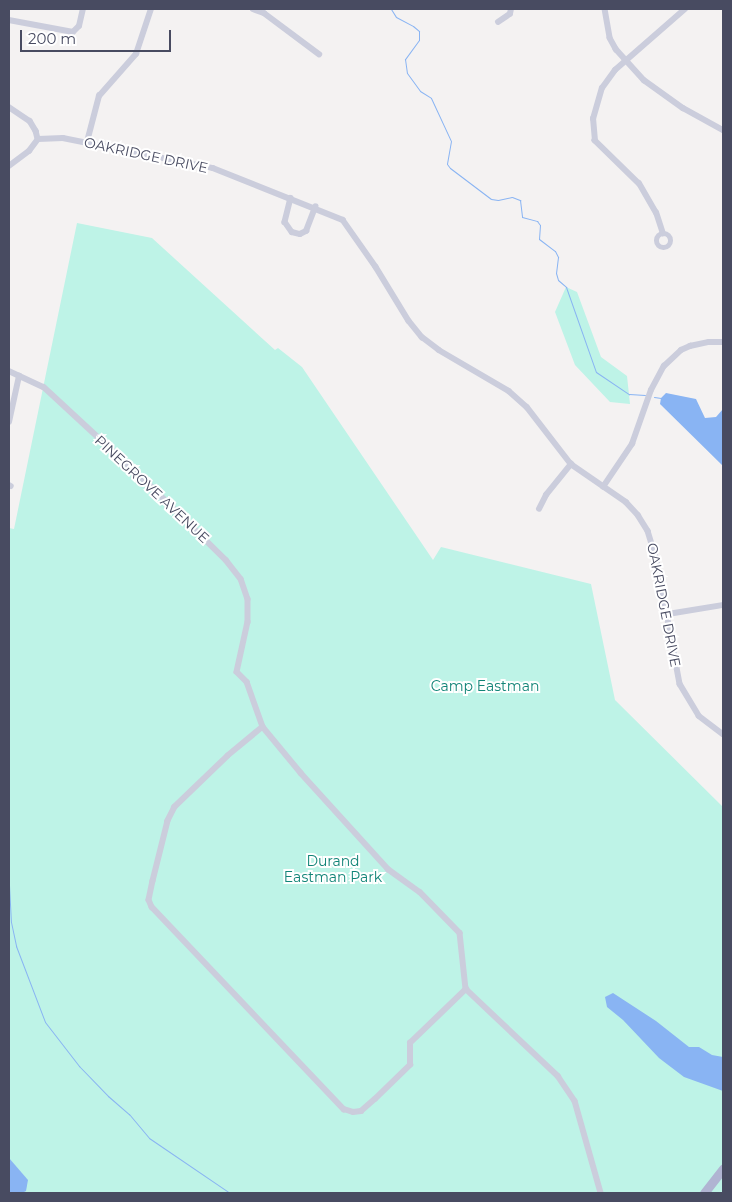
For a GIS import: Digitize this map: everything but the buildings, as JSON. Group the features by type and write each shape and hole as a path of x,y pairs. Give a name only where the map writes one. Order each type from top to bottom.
{"main road":[{"path":"704,1193 723,1169"}],"street":[{"path":"9,20 69,32 79,26 83,9"},
{"path":"87,142 97,101 106,86 136,54 150,9"},
{"path":"252,9 264,13 319,54"},
{"path":"498,22 510,14 511,9"},
{"path":"605,9 610,38 625,60 644,80 669,100 723,130"},
{"path":"663,234 656,213 639,184 595,141 593,119 598,99 608,79 625,60 685,9"},
{"path":"9,107 30,121 36,130 38,139 29,151 9,166"},
{"name":"OAKRIDGE DRIVE","path":"38,139 55,138 87,142 213,168 337,216 347,224 409,321 422,337 439,350 509,391 527,407 571,464 633,509 648,531 668,614 680,684 699,716 723,734"},
{"path":"290,198 285,222 292,232 300,234 306,232 315,207"},
{"path":"603,486 632,444 651,390 664,366 681,350 690,346 723,342"},
{"name":"PINEGROVE AVENUE","path":"9,371 44,387 153,488 226,560 241,579 248,598 248,622 237,672 246,682 263,727"},
{"path":"9,422 19,376"},
{"path":"539,509 546,494 571,464"},
{"path":"668,614 723,605"},
{"path":"466,989 410,1043 410,1065 361,1110 353,1112 344,1109 152,907 150,900 153,881 168,821 175,807 228,756 263,727 301,773 388,869 420,892 460,933 466,989 568,1088 580,1114 601,1193"}],"green space":[{"name":"Durand Eastman Park","path":"77,223 152,238 275,350 278,348 302,367 433,560 441,547 591,584 615,700 723,807 723,1193 9,1193 9,528 14,529"},
{"path":"566,287 577,292 601,357 627,376 630,404 610,402 575,365 555,312"}],"water":[{"path":"666,393 696,399 705,418 716,417 723,409 723,466 660,404 661,398"},
{"path":"613,993 656,1021 689,1047 699,1047 712,1055 723,1057 723,1091 684,1077 659,1058 623,1020 607,1007 605,997"},
{"path":"9,1158 28,1180 26,1191 22,1193 9,1193"}],"waterway":[{"path":"391,9 396,17 419,31 419,40 405,59 407,73 420,91 431,98 451,141 447,164 491,199 498,200 512,197 520,200 522,217 537,221 540,225 539,239 555,251 558,257 556,273 558,280 566,287 596,372 629,394 645,395"},
{"path":"654,397 661,398"},
{"path":"9,885 11,922 16,946 45,1022 79,1066 108,1096 129,1114 149,1138 230,1193"}],"park label":[{"name":"Camp Eastman","path":"485,686"}]}
